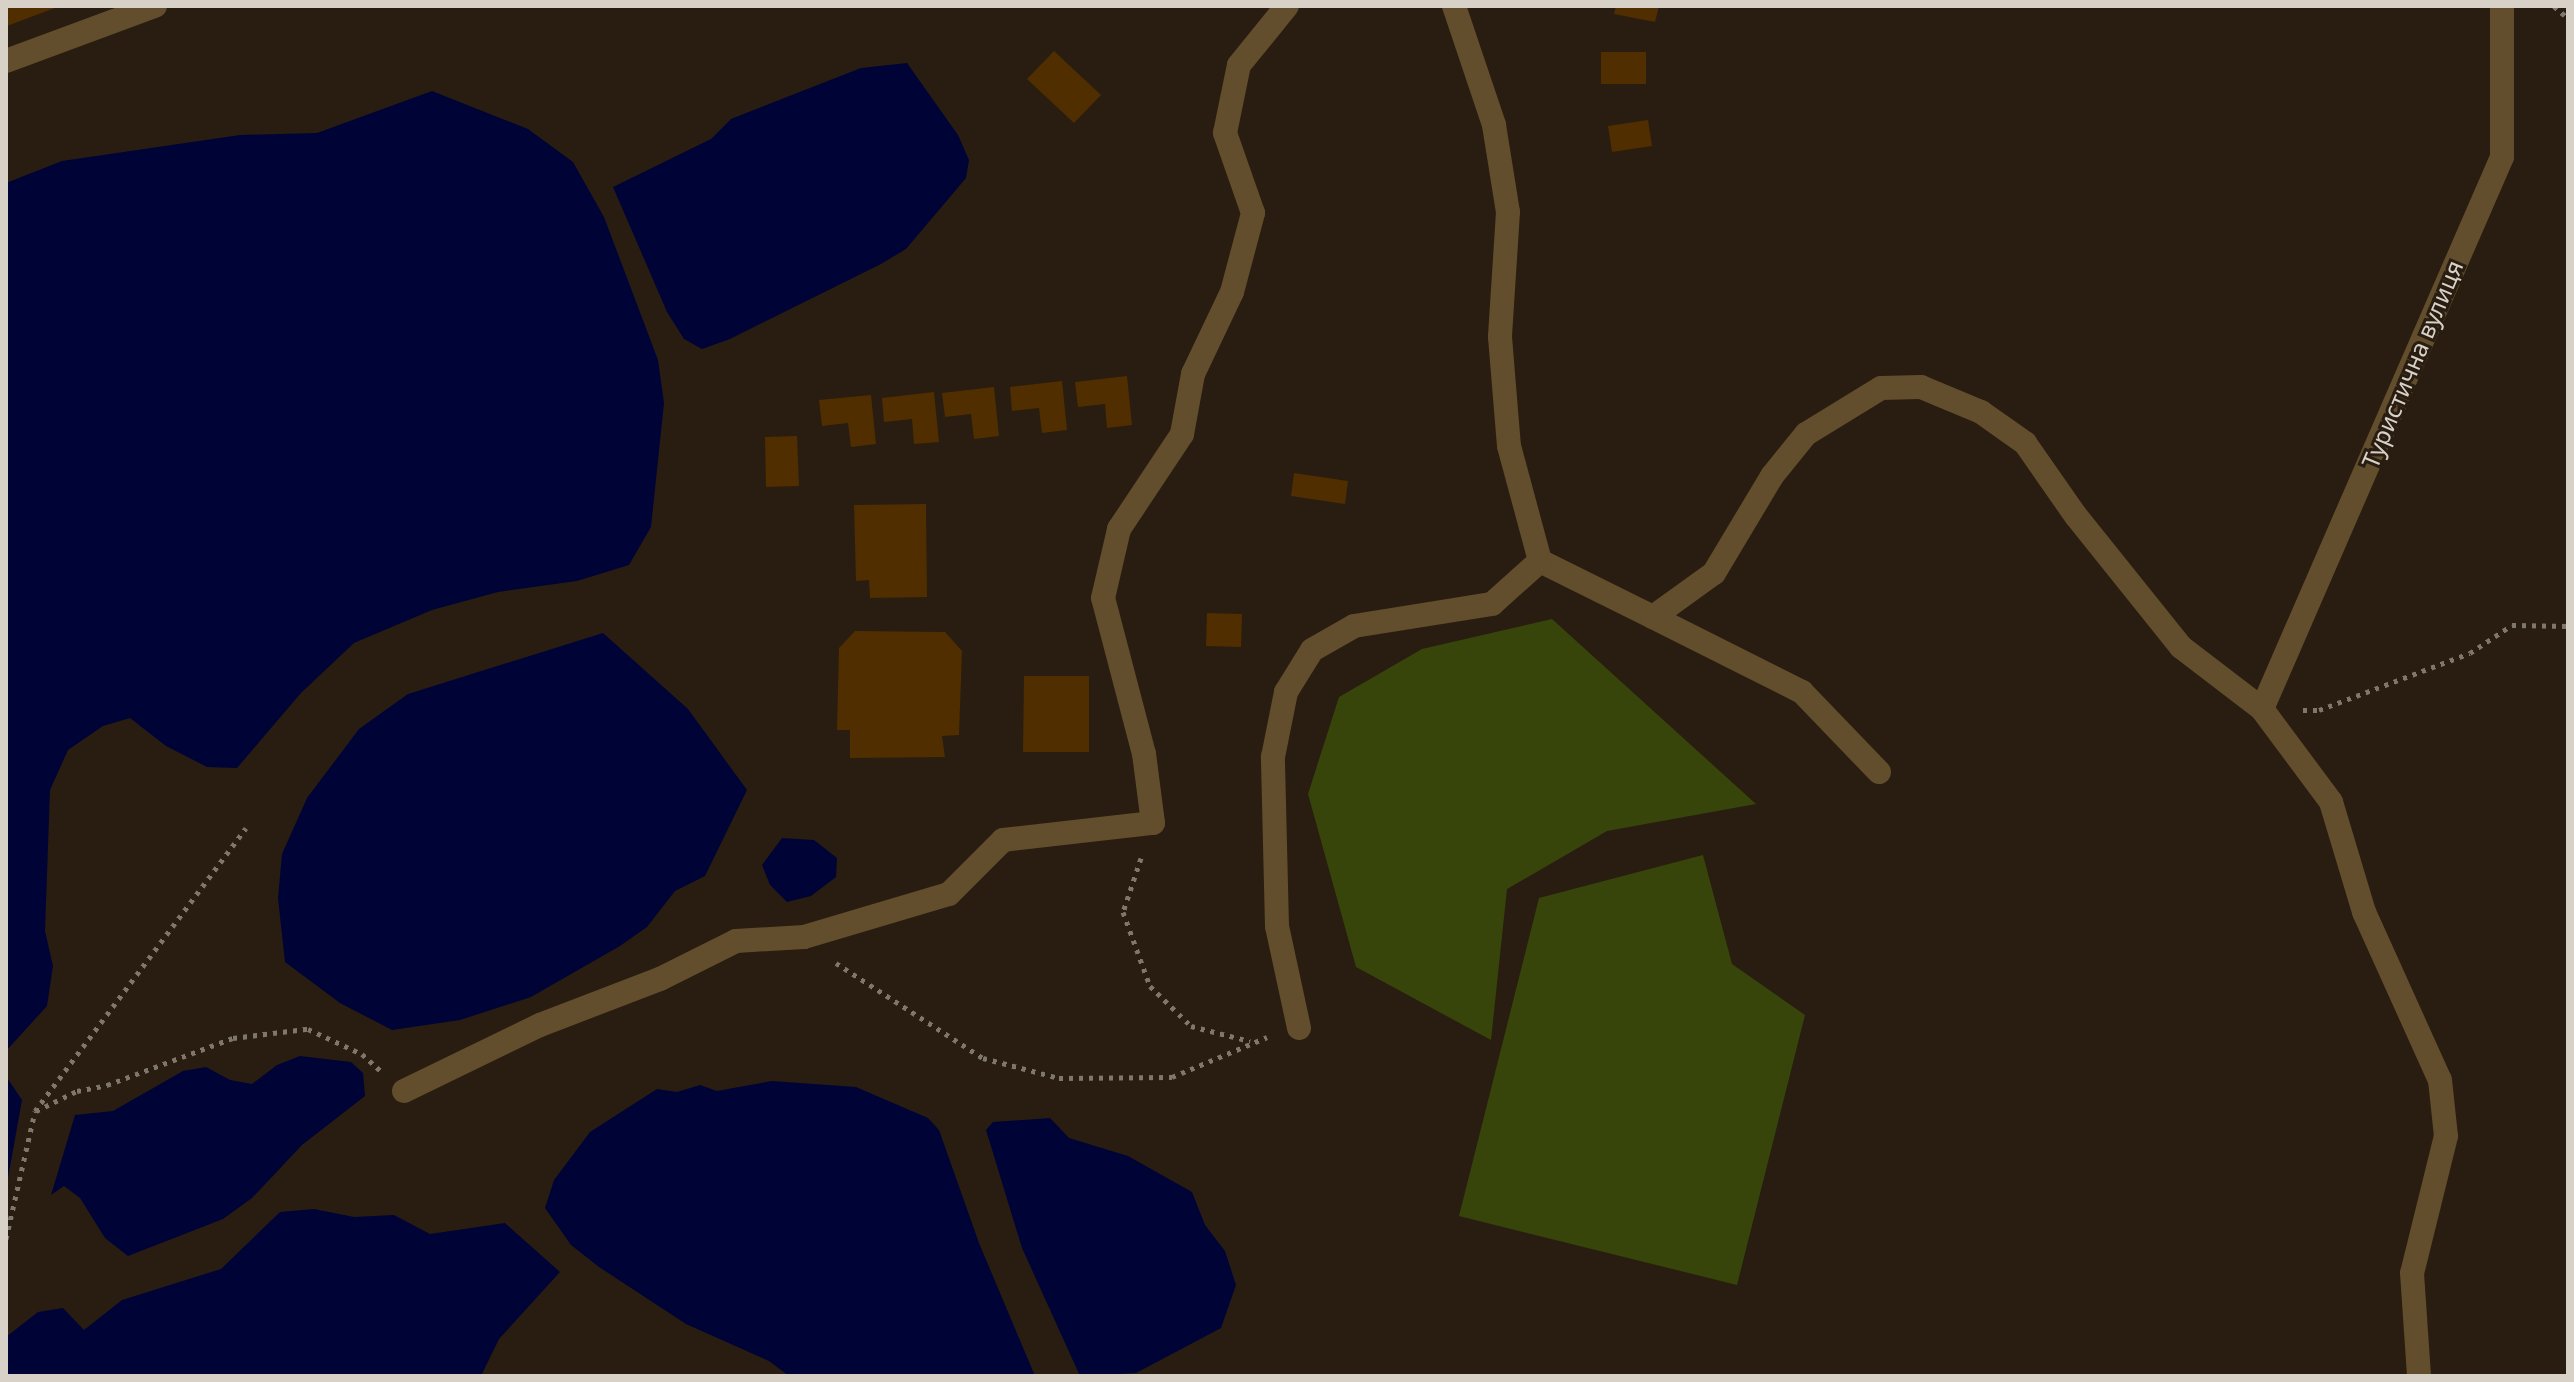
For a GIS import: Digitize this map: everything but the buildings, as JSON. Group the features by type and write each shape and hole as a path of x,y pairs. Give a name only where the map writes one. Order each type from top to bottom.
{"street":[{"path":"6,61 155,6"},
{"path":"404,1091 540,1025 660,979 736,941 804,937 949,894 1003,840 1153,823 1144,754 1103,598 1119,529 1182,434 1193,374 1232,292 1253,213 1225,133 1239,65 1287,6"},
{"path":"1454,6 1494,125 1506,197 1500,337 1509,446 1540,561 1802,692 1879,772"},
{"name":"Туристична вулиця","path":"2262,709 2502,157 2502,6"},
{"path":"1653,617 1714,573 1772,476 1806,434 1881,388 1921,387 1981,412 2025,443 2076,516 2181,647 2262,709 2331,802 2364,912 2440,1080 2446,1136 2412,1273 2419,1376"},
{"path":"1299,1028 1277,926 1273,757 1286,692 1312,650 1354,626 1492,604 1540,561"}],"path":[{"path":"2554,6 2568,18"},
{"path":"2262,709 2319,710 2470,653 2512,625 2568,626"},
{"path":"1153,823 1123,912 1150,986 1191,1026 1250,1041"},
{"path":"6,1239 34,1114 246,828"},
{"path":"804,937 857,980 983,1058 1059,1078 1172,1077 1250,1041 1299,1028"},
{"path":"34,1114 77,1091 107,1085 233,1038 308,1029 362,1054 404,1091"}],"green space":[{"path":"1552,619 1756,804 1607,831 1507,889 1491,1040 1356,967 1308,794 1339,697 1422,649"},
{"path":"1703,855 1732,964 1805,1015 1737,1285 1459,1216 1539,898"}],"shaded area":[{"path":"907,63 958,135 969,160 966,178 906,249 881,264 730,339 702,349 684,339 667,312 613,187 711,139 731,119 861,68"},
{"path":"432,91 528,129 573,162 604,217 658,360 664,403 651,527 629,565 577,581 498,592 432,610 354,643 301,693 237,768 207,767 166,746 130,718 103,726 68,750 50,790 45,931 53,966 47,1006 6,1051 6,183 62,161 240,135 317,133"},
{"path":"603,633 688,709 747,790 705,876 675,891 647,927 620,946 531,997 460,1020 392,1030 340,1003 285,962 278,898 282,854 307,798 359,729 408,694"},
{"path":"782,838 814,840 837,858 836,877 811,896 787,902 770,885 762,865"},
{"path":"300,1056 351,1062 363,1073 365,1096 302,1145 252,1198 223,1219 128,1256 105,1238 80,1198 64,1186 51,1195 75,1115 113,1111 183,1071 206,1067 230,1080 252,1084 277,1065"},
{"path":"6,1076 22,1100 6,1189"},
{"path":"772,1081 856,1087 928,1118 939,1130 979,1243 1035,1376 789,1376 769,1361 686,1324 599,1267 571,1245 545,1208 554,1180 590,1132 657,1089 677,1092 700,1085 717,1091"},
{"path":"1050,1118 1069,1138 1128,1156 1192,1192 1205,1225 1225,1251 1236,1285 1221,1328 1136,1373 1080,1376 1022,1248 986,1130 993,1122"},
{"path":"314,1209 354,1217 394,1215 430,1234 505,1223 560,1272 499,1339 481,1376 6,1376 6,1337 38,1312 63,1308 84,1330 122,1300 221,1269 280,1212"}]}
